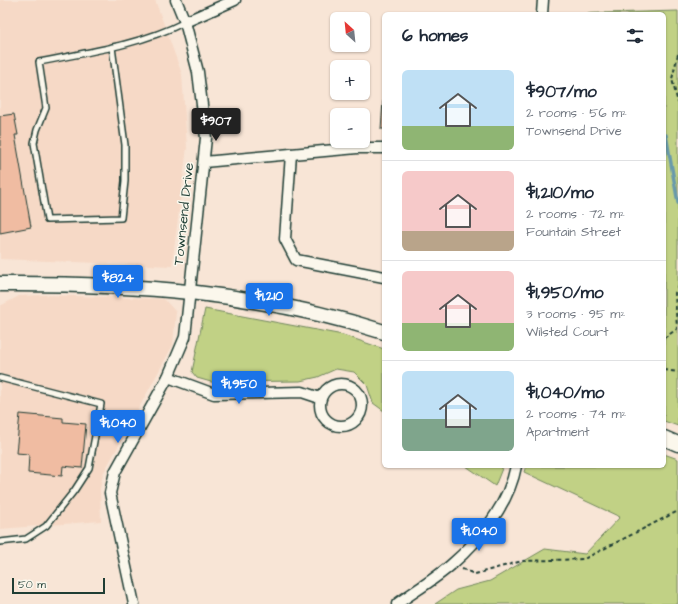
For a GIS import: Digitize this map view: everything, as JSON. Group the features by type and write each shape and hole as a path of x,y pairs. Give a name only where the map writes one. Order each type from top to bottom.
{"main road":[{"path":"0,284 123,286 190,291 306,311 382,331"},
{"path":"666,439 678,444"}],"street":[{"name":"Townsend Drive","path":"134,604 110,493 115,472 168,377 185,337 206,138 198,72 185,22 176,0"},
{"path":"185,22 235,0"},
{"path":"542,12 543,0"},
{"path":"204,162 356,148 382,148"},
{"path":"291,154 285,239 296,260 382,277"},
{"path":"168,377 214,394 302,392 320,398"},
{"path":"344,383 357,391 363,405 358,419 345,427 330,424 320,413 320,398 329,386 344,383"},
{"path":"397,604 452,564 484,530 503,503 514,476 516,468"}],"lane":[{"path":"112,47 125,145 125,181 121,218 47,220 34,143 37,130 46,108 39,62 112,47 162,34 185,22"},
{"path":"0,378 101,404 89,468 74,491 46,526 26,539 0,542"}],"path":[{"path":"678,54 672,79 678,103"},
{"path":"666,337 677,329 675,292 678,287"},
{"path":"666,370 678,372"},
{"path":"452,564 475,574 522,561 584,559 678,511"}],"shaded area":[{"path":"0,0 155,0 182,74 187,147 172,266 0,259"},
{"path":"44,295 164,299 176,312 173,345 103,474 100,489 101,521 0,529 0,306 19,296"}],"green space":[{"path":"678,11 678,426 666,422 666,12 641,12"},
{"path":"205,309 343,335 382,348 382,410 373,403 367,385 354,372 336,369 318,377 300,381 211,382 197,378 192,372"},
{"path":"666,455 678,459 678,604 435,604 456,590 490,581 545,549 585,554 620,517 524,472 525,468 666,468"},
{"path":"469,468 502,468 495,486"}],"building":[{"path":"14,114 18,135 15,135 31,227 0,233 0,116"},
{"path":"20,414 63,418 63,422 86,424 82,468 63,466 62,476 28,473 29,454 16,453"}],"waterway":[{"path":"666,135 678,203"}]}
